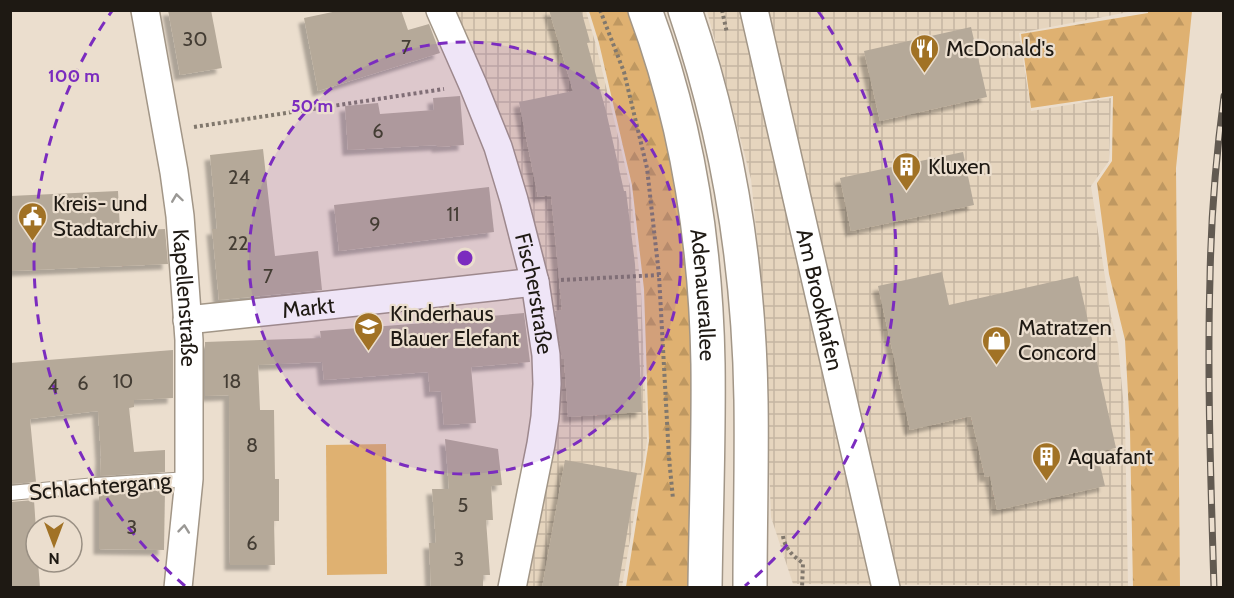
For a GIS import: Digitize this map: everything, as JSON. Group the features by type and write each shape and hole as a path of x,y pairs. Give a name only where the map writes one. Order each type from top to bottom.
{"main road":[{"name":"Adenauerallee","path":"645,10 674,99 690,178 704,286 708,363 705,588"},
{"name":"Adenauerallee","path":"685,10 716,118 733,195 740,245 751,399 750,588"}],"street":[{"name":"Kapellenstraße","path":"145,10 180,216 188,320 189,479 178,588"},
{"name":"Fischerstraße","path":"440,10 498,147 508,179 535,282 546,355 545,417 512,588"},
{"name":"Am Brookhafen","path":"754,10 886,588"},
{"name":"Markt","path":"188,320 535,282"}],"lane":[{"name":"Schlachtergang","path":"10,493 189,479"}],"path":[{"path":"600,10 624,72 647,168 659,274 673,506"},
{"path":"166,131 473,85"},
{"path":"535,282 659,274"},
{"path":"802,563 802,588"}],"shaded area":[{"path":"448,11 586,11 630,186 641,290 647,441 622,587 522,587 550,292 520,169"},
{"path":"707,11 1134,11 1019,33 1031,111 1111,98 1109,161 1091,186 1111,316 1118,344 1125,419 1128,586 793,584 771,517 766,326 751,179"}],"green space":[{"path":"589,11 633,11 662,118 680,205 691,305 694,395 692,587 626,587 649,441 644,289 632,185 599,43"},
{"path":"1148,11 1192,11 1176,168 1180,587 1133,587 1130,430 1125,340 1109,274 1097,183 1112,161 1113,96 1031,108 1021,34 1148,13"},
{"path":"386,444 387,574 327,575 326,445"}],"building":[{"path":"168,10 211,10 222,68 180,75"},
{"path":"342,10 401,10 408,30 429,24 440,53 318,91 304,18"},
{"path":"549,10 581,10 590,42 587,43 606,111 624,191 626,191 635,264 642,412 568,417 564,359 562,359 555,311 562,310 551,195 538,197 519,102 573,91"},
{"name":"McDonald's","path":"971,27 987,97 880,121 864,51"},
{"path":"460,96 464,145 348,150 345,106 378,103 380,114 434,110 433,98"},
{"path":"263,149 275,256 318,251 322,290 219,300 212,229 217,229 210,155"},
{"name":"Kluxen","path":"963,152 974,205 851,231 840,178"},
{"path":"489,187 494,232 339,251 334,205"},
{"path":"118,191 120,231 165,229 168,264 10,271 10,196"},
{"name":"Matratzen Concord","path":"942,272 949,305 1078,276 1116,448 1097,452 1105,486 997,510 990,476 985,477 971,416 910,430 878,286"},
{"path":"524,313 530,362 471,367 476,423 444,425 441,391 430,392 428,372 324,380 322,362 258,365 260,410 274,410 275,479 279,479 279,521 274,521 275,565 230,565 229,395 205,396 205,342 321,338 320,331"},
{"path":"173,350 173,398 134,400 134,407 129,408 134,452 165,450 165,472 100,476 98,411 30,419 36,482 10,484 10,363"},
{"path":"445,439 498,449 502,485 491,486 493,520 486,520 490,575 483,575 483,588 431,588 429,543 436,543 432,489 449,489"},
{"path":"565,460 637,473 618,588 542,588"},
{"path":"165,490 164,550 99,549 99,494"},
{"path":"34,500 35,514 24,514 24,574 39,574 40,588 10,588 10,502"}],"railway":[{"path":"1214,588 1209,317 1216,164 1224,96"}],"place":[{"name":"McDonald's","path":"925,74"},
{"name":"Kluxen","path":"907,192"},
{"name":"Kreis- und Stadtarchiv","path":"32,242"},
{"name":"Kinderhaus Blauer Elefant","path":"369,352"},
{"name":"Matratzen Concord","path":"997,366"},
{"name":"Aquafant","path":"1047,482"}]}
